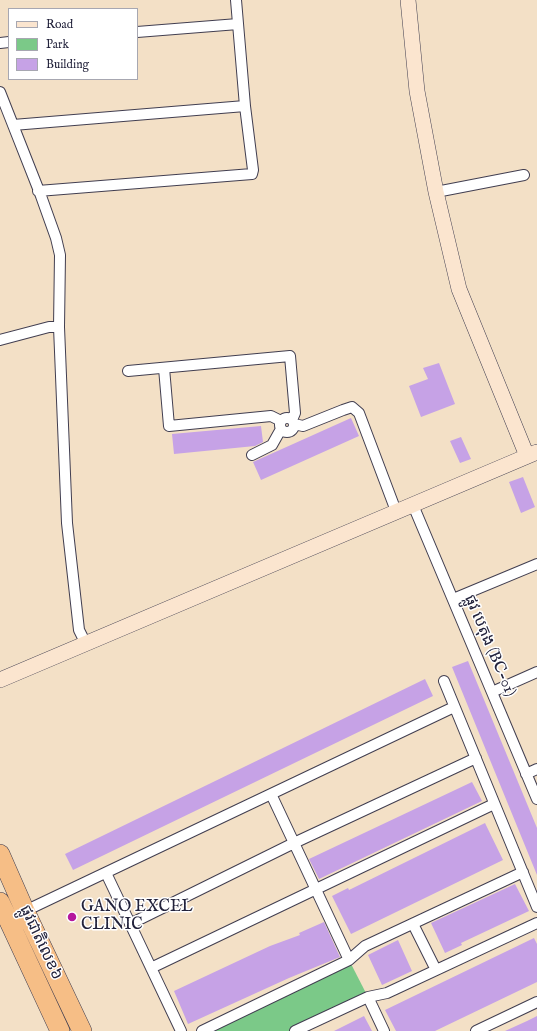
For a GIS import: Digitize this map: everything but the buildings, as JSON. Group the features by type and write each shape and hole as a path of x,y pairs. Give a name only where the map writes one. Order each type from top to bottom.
{"highway":[{"name":"ផ្លូវជាតិលេខ៦","path":"0,854 25,911 82,1031"},
{"name":"ផ្លូវជាតិលេខ៦","path":"0,902 60,1031"}],"main road":[{"path":"0,680 532,454 459,290 436,192 417,92 408,0"}],"street":[{"path":"38,191 252,174 253,170 245,106 236,0"},
{"path":"138,32 238,24"},
{"path":"0,92 56,238 60,256 59,327 67,523 79,630 86,644"},
{"path":"13,125 245,106"},
{"path":"436,192 524,175"},
{"path":"0,340 49,327 59,327"},
{"path":"128,370 290,356 295,413 293,422"},
{"path":"164,368 169,426 272,416 281,425"},
{"path":"252,455 272,445 281,425 286,418 302,426 352,407 359,413 396,511"},
{"name":"ផ្លូវ បេតុង (BC-01)","path":"413,504 537,799"},
{"path":"453,599 537,564"},
{"path":"492,692 537,672"},
{"path":"444,682 537,907"},
{"path":"25,911 454,707"},
{"path":"130,924 294,843 476,758"},
{"path":"526,774 537,769"},
{"path":"271,794 349,960"},
{"path":"151,968 494,804"},
{"path":"202,1031 349,960 365,946 523,872"},
{"path":"106,873 180,1031"},
{"path":"295,1031 368,998 387,993 537,923"},
{"path":"413,924 436,970"},
{"path":"368,998 384,1031"},
{"path":"476,1031 537,1002"}],"green space":[{"path":"349,960 368,997 295,1031 202,1031"}],"place":[{"name":"GANO EXCEL CLINIC","path":"72,917"}]}
